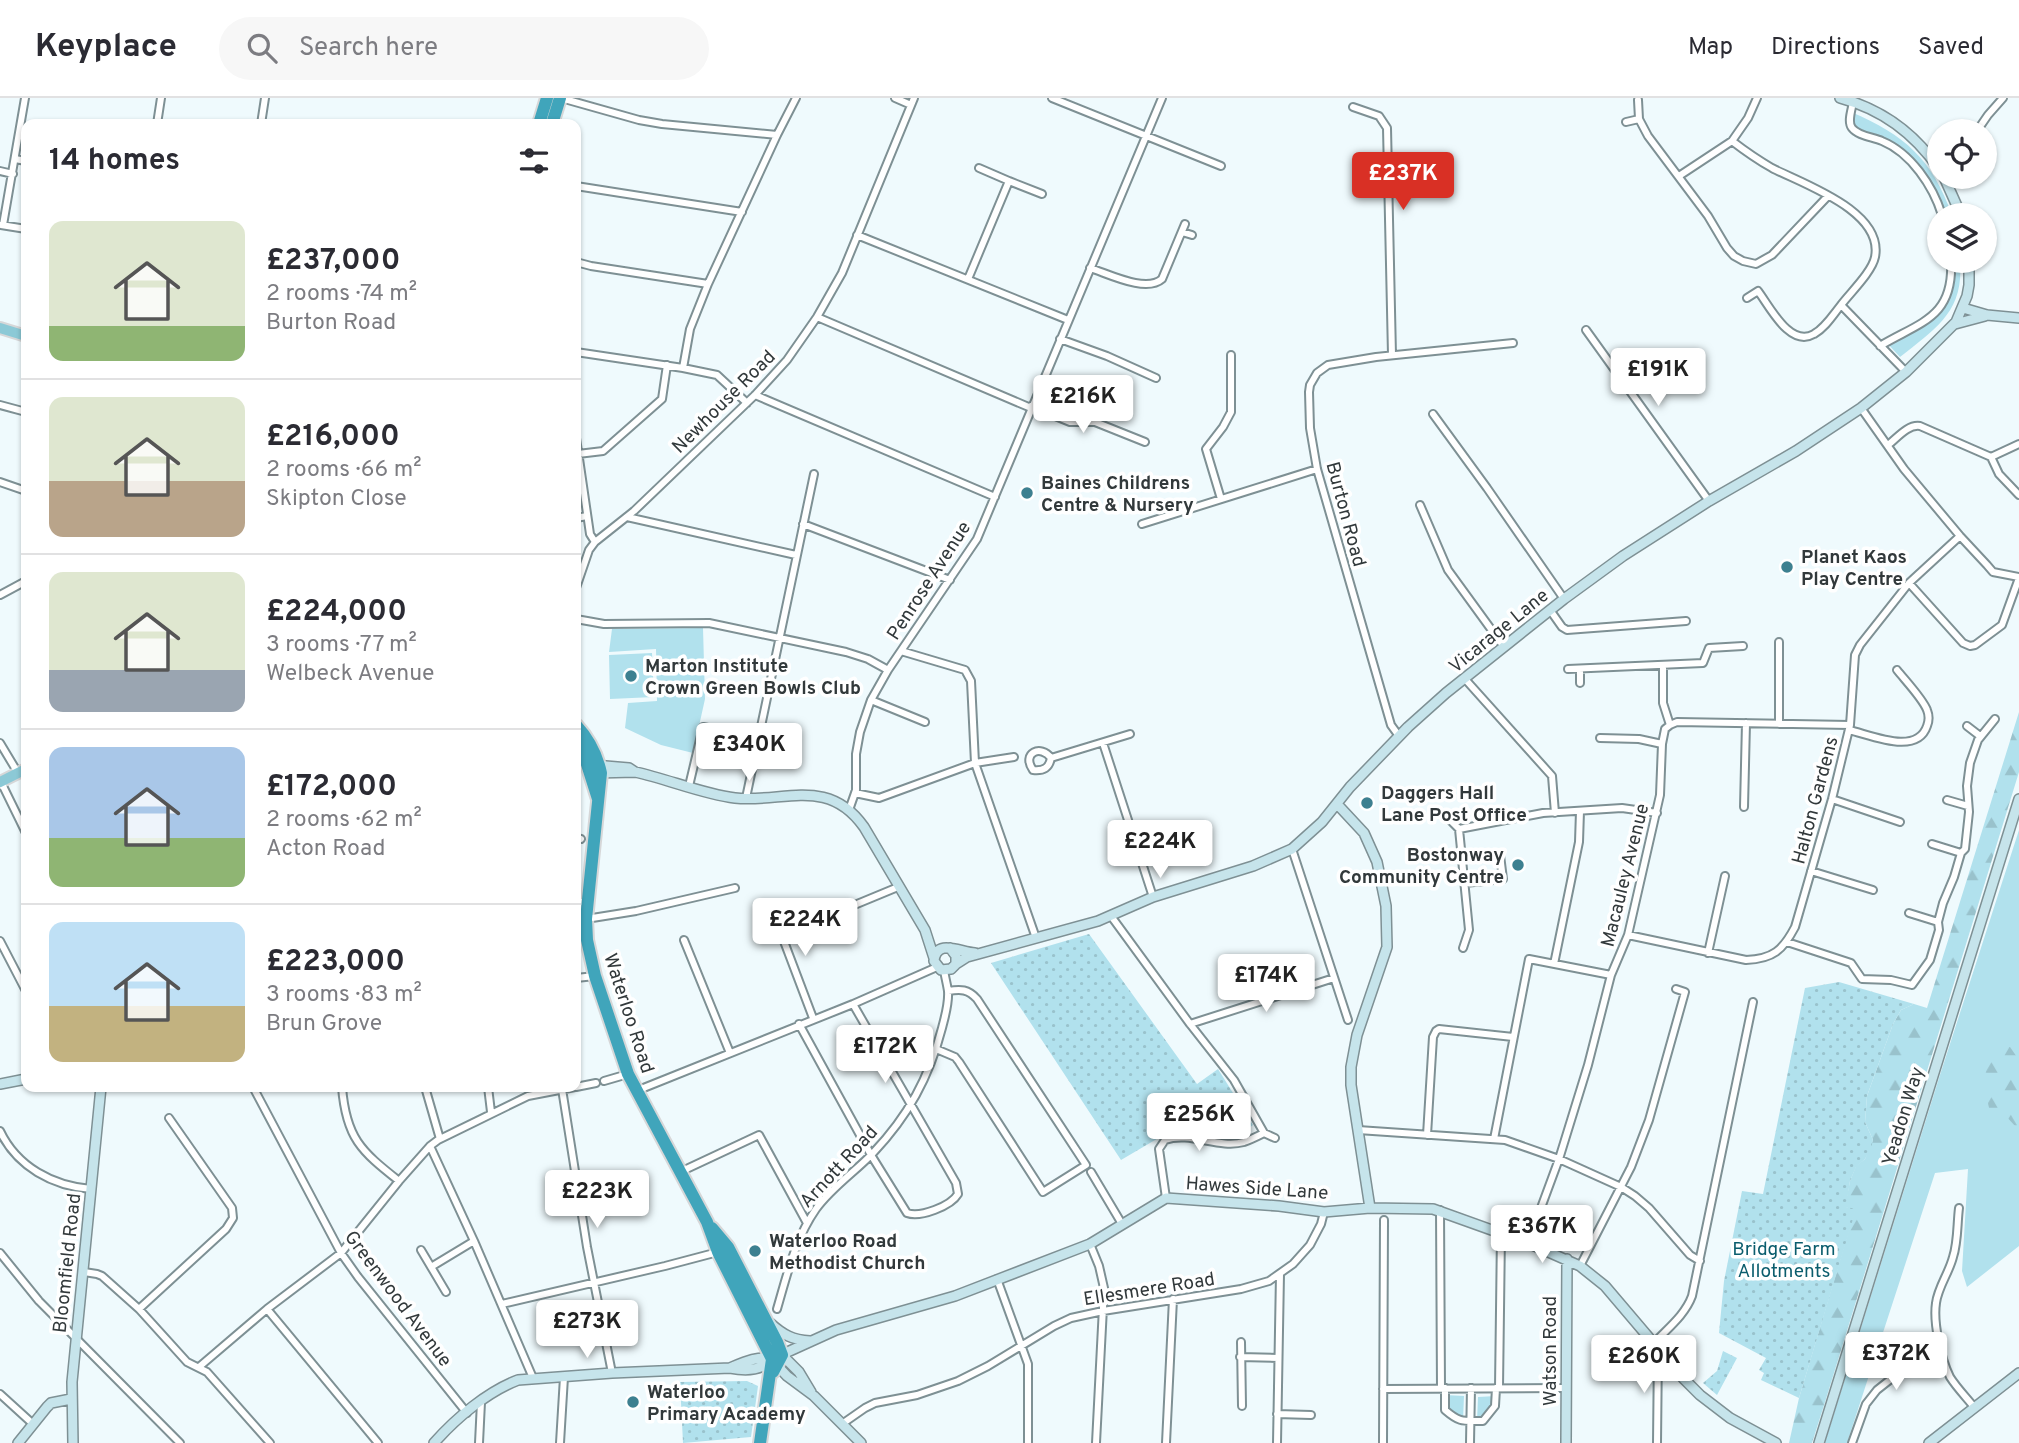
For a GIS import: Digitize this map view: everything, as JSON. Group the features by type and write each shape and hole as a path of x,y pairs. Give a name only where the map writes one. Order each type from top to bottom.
{"highway":[{"path":"541,119 547,98"},
{"path":"554,119 561,98"},
{"path":"581,732 588,741 594,769"},
{"name":"Waterloo Road","path":"581,747 594,769 598,799 582,902 595,976 636,1091 707,1222 764,1317 777,1360"},
{"name":"Waterloo Road","path":"723,1250 777,1360"},
{"path":"760,1443 770,1378 777,1360"}],"main road":[{"path":"0,328 21,334"},
{"path":"0,782 21,772"}],"street":[{"path":"22,119 25,98"},
{"path":"158,119 161,98"},
{"path":"262,119 265,98"},
{"path":"561,98 612,114 662,124 777,135"},
{"path":"683,368 690,328 708,284 796,98"},
{"path":"895,98 913,102"},
{"path":"1052,98 1221,166"},
{"name":"Penrose Avenue","path":"849,810 855,793 860,732 871,700 888,670 977,539 1163,98"},
{"path":"1679,176 1731,141 1748,118 1756,98"},
{"path":"1840,98 1881,115 1907,133 1927,153"},
{"path":"1985,119 2003,98"},
{"path":"1638,100 1639,119 1648,136 1708,216 1734,256 1751,264 1761,262 1772,255 1828,196"},
{"name":"Newhouse Road","path":"581,573 589,550 596,542 627,517 704,445 787,360 817,317 842,273 913,102"},
{"path":"1853,102 1850,123 1852,128 1900,152 1912,163 1937,203"},
{"path":"1353,107 1380,116 1387,128 1392,355"},
{"path":"1626,122 1639,119"},
{"path":"21,122 2,225 21,228"},
{"path":"1731,141 1758,160 1828,196 1862,218 1872,235 1875,248 1872,265 1816,334 1805,338 1793,335 1786,330 1758,291 1747,298"},
{"path":"15,159 21,160"},
{"path":"979,168 1042,194"},
{"path":"0,171 13,174"},
{"path":"968,279 1009,181"},
{"path":"581,187 742,212"},
{"path":"1090,268 1152,285 1162,279 1185,224"},
{"path":"1182,232 1192,235"},
{"path":"857,235 1068,320"},
{"path":"581,263 708,284"},
{"path":"1880,346 1923,323 1938,310 1948,293 1951,273"},
{"name":"Vicarage Lane","path":"938,965 951,969 967,957 1098,921 1153,898 1252,866 1292,849 1322,822 1350,787 1399,736 1446,693 1564,599 1623,556 1709,501 1796,451 1861,408 1906,372 1955,324 1963,308 1969,273"},
{"path":"1969,285 1973,300 1987,315"},
{"path":"1841,305 1906,372"},
{"path":"1963,308 1987,315 2019,318"},
{"path":"1955,324 1987,315"},
{"path":"817,317 1070,422 1095,422 1145,442"},
{"path":"1586,330 1709,501"},
{"path":"1060,339 1108,356 1156,378"},
{"name":"Burton Road","path":"1399,736 1391,724 1317,469 1310,428 1310,385 1317,373 1328,365 1392,355 1513,343"},
{"path":"581,353 717,375 747,403"},
{"path":"1221,499 1206,449 1231,412 1231,355"},
{"path":"581,454 603,451 662,399 667,365"},
{"path":"755,395 995,497"},
{"path":"0,405 21,411"},
{"path":"1861,408 1904,469 1993,572 2019,577 2002,625 1970,646 1963,643 1909,583"},
{"path":"1433,414 1564,599"},
{"path":"1888,445 1915,425 1992,457 1999,474 2019,495"},
{"path":"1992,457 2019,444"},
{"path":"1142,524 1317,469"},
{"path":"746,798 814,474"},
{"path":"0,482 21,489"},
{"path":"581,484 590,534 596,542"},
{"path":"1420,505 1448,570 1504,647"},
{"path":"581,517 587,516"},
{"path":"627,517 796,555"},
{"path":"803,524 950,580"},
{"name":"Halton Gardens","path":"1787,943 1795,927 1832,799 1849,727 1855,655 1909,583 1960,536"},
{"path":"0,594 21,584"},
{"path":"1550,610 1567,630 1686,621"},
{"path":"581,620 604,624 709,623 846,652 868,659 888,670"},
{"path":"1779,642 1779,723"},
{"path":"1568,670 1703,663 1709,648 1743,646"},
{"path":"901,651 968,673 971,681 975,763 1036,938"},
{"path":"1663,665 1663,703 1670,725 1677,722 1779,723 1849,727 1901,743 1910,743 1924,734 1929,721 1927,710 1897,670"},
{"path":"1580,669 1580,683"},
{"path":"1897,685 1903,678"},
{"path":"1465,679 1552,776 1555,813"},
{"path":"871,700 925,722"},
{"path":"1628,935 1746,960 1762,959 1776,953 1787,943 1851,963 1862,979 1891,979 1912,985 1930,960 1939,930 1938,922 1943,903 1961,853 1965,849 1969,823 1967,786 1970,763 1980,736 1995,719"},
{"path":"1744,807 1746,723"},
{"name":"Macauley Avenue","path":"1528,1243 1559,1159 1588,1065 1611,975 1628,935 1657,813 1662,744 1665,729 1670,725"},
{"path":"1968,726 1980,736"},
{"path":"689,786 703,727 723,731"},
{"path":"1051,758 1130,734"},
{"path":"1600,738 1639,739 1662,744"},
{"path":"0,743 21,770"},
{"path":"1103,743 1153,898"},
{"path":"855,793 879,798 975,763 1014,757"},
{"path":"594,769 629,768 635,772 722,796 746,798 796,795 831,799 849,810 864,827 925,930 938,965"},
{"path":"0,782 21,823"},
{"path":"1832,799 1900,822"},
{"name":"Yeadon Way","path":"1820,1440 2019,799"},
{"path":"1947,800 1968,806"},
{"path":"1337,804 1364,833 1377,862 1386,906 1387,947 1357,1035 1351,1067 1351,1085 1370,1208"},
{"path":"1458,829 1528,815 1622,808 1657,813"},
{"path":"1553,964 1579,842 1580,811"},
{"path":"1444,814 1458,829 1469,930 1463,948"},
{"path":"1932,844 1961,853"},
{"path":"1292,849 1348,1020"},
{"path":"1465,883 1503,879 1500,855"},
{"path":"1811,871 1873,890"},
{"path":"1709,953 1725,876"},
{"path":"782,935 898,887"},
{"path":"586,919 636,911 735,888"},
{"path":"771,907 813,1018"},
{"path":"1909,913 1938,922"},
{"path":"1111,916 1234,1080 1264,1133 1275,1138"},
{"path":"925,930 957,956 956,964"},
{"path":"684,940 730,1053"},
{"path":"0,941 2,952 21,983"},
{"path":"938,965 936,951 948,948"},
{"name":"Vicarage Lane","path":"948,948 967,953 983,953"},
{"path":"1494,1139 1530,959 1611,975"},
{"path":"636,1091 853,1004 938,965"},
{"name":"Arnott Road","path":"777,1308 797,1245 807,1223 828,1195 871,1155 912,1104 922,1087 947,1007 948,991 938,965"},
{"path":"581,977 595,976"},
{"path":"1190,1024 1334,978"},
{"path":"936,1049 955,1057 959,1062 1043,1192 1086,1165 972,993 958,989 948,991"},
{"path":"1580,1266 1632,1167 1649,1120 1685,992 1676,989"},
{"path":"1657,1443 1656,1345 1688,1306 1700,1261 1753,1002"},
{"path":"799,1024 871,1155 907,1213 920,1214 951,1202 958,1194 957,1187 853,1004"},
{"path":"1427,1135 1433,1037 1436,1031 1439,1029 1513,1037"},
{"path":"604,1081 628,1074"},
{"path":"0,1084 21,1080"},
{"path":"581,1086 596,1083"},
{"name":"Bloomfield Road","path":"73,1443 71,1399 101,1092"},
{"name":"Greenwood Avenue","path":"256,1092 341,1253 467,1413"},
{"path":"342,1092 344,1111 352,1134 367,1155 399,1181"},
{"path":"426,1092 440,1139"},
{"path":"489,1092 491,1112"},
{"path":"199,1367 341,1253 430,1146 491,1112 528,1096 551,1092"},
{"path":"562,1092 574,1173 612,1373"},
{"path":"139,1309 226,1229 233,1218 232,1208 170,1118"},
{"path":"1358,1130 1505,1140 1559,1159 1635,1196 1690,1255 1700,1261"},
{"path":"0,1131 10,1148 34,1172 63,1184 91,1189"},
{"path":"1166,1198 1159,1149 1165,1140 1178,1137 1228,1143 1243,1142 1264,1133"},
{"path":"680,1172 759,1135 807,1223"},
{"path":"430,1146 533,1378"},
{"path":"1091,1172 1122,1224"},
{"name":"Hawes Side Lane","path":"434,1443 467,1413 506,1385 533,1378 730,1368 765,1357 777,1360 836,1330 955,1296 1090,1244 1166,1198 1324,1212 1370,1208 1433,1209 1528,1243 1580,1266 1605,1286 1684,1379 1717,1409 1776,1443"},
{"path":"1959,1208 1955,1249 1936,1301 1936,1321 1947,1369 1974,1407"},
{"path":"1440,1210 1443,1388 1445,1410 1457,1421 1483,1421 1495,1406 1498,1388 1501,1233"},
{"name":"Ellesmere Road","path":"842,1424 875,1403 917,1395 958,1381 1072,1318 1241,1289 1269,1281 1293,1264 1310,1245 1324,1212"},
{"path":"1383,1443 1384,1220"},
{"path":"431,1267 474,1241"},
{"path":"1090,1244 1103,1278 1096,1443"},
{"path":"421,1250 446,1292"},
{"path":"502,1304 663,1267 723,1250"},
{"path":"0,1253 39,1301 180,1443"},
{"name":"Watson Road","path":"1566,1443 1567,1259"},
{"path":"84,1272 102,1276 139,1309 187,1362 207,1373 270,1443"},
{"path":"1277,1443 1280,1274"},
{"path":"997,1279 1029,1373 1028,1443"},
{"path":"1166,1443 1173,1299"},
{"path":"267,1310 378,1443"},
{"path":"764,1317 786,1336 812,1341"},
{"path":"1852,1443 1866,1404 1877,1390 1939,1341"},
{"path":"1241,1342 1242,1406"},
{"path":"1240,1357 1278,1358"},
{"path":"777,1360 799,1372 814,1396 861,1443"},
{"path":"1884,1373 1889,1381"},
{"path":"1929,1443 2019,1373"},
{"path":"559,1443 564,1377"},
{"path":"1383,1388 1566,1388"},
{"path":"1470,1443 1471,1388"},
{"path":"0,1394 33,1424"},
{"path":"18,1443 51,1403 71,1399"},
{"path":"478,1443 481,1402"},
{"path":"1278,1413 1311,1415"}],"green space":[{"path":"1851,112 1901,140 1927,167 1927,186 1900,152 1852,128"},
{"path":"1930,189 1941,189 1947,203 1937,203"},
{"path":"1949,273 1960,273 1957,293 1945,317 1900,357 1886,342 1923,323 1946,299"},
{"path":"703,628 705,699 693,753 661,745 625,728 628,703 657,701 656,649 609,652 612,629"},
{"name":"Marton Institute Crown Green Bowls Club","path":"652,653 654,697 610,699 609,655"},
{"path":"2019,712 2019,772 1826,1399 1812,1443 1789,1443 1799,1398 1855,1210 1845,1207 1850,1181 1856,1166 1865,1159 1873,1140 1865,1122 1867,1096 1893,1024 1901,1010 1914,1004 1927,1008"},
{"path":"2019,830 2019,1246 1967,1287 1962,1271 1968,1169 1935,1173 1847,1443 1825,1443 1939,1078"},
{"path":"1089,934 1197,1084 1218,1069 1253,1125 1238,1136 1167,1133 1121,1160 991,963"},
{"name":"Bridge Farm Allotments","path":"1839,982 1914,1004 1901,1010 1893,1024 1867,1096 1865,1122 1873,1140 1865,1159 1856,1167 1850,1181 1846,1207 1856,1209 1799,1398 1761,1380 1764,1373 1759,1370 1766,1358 1719,1333 1724,1281 1742,1191 1763,1194 1805,988"},
{"path":"2002,1047 2010,1047 2019,1060 2019,1138 2017,1128 2003,1113 1992,1118 1986,1094 1988,1064"},
{"path":"1723,1351 1737,1358 1717,1395 1703,1383 1717,1371"},
{"path":"747,1381 758,1386 751,1437 683,1443 680,1382"},
{"path":"1445,1395 1464,1396 1463,1421 1445,1410"},
{"path":"1496,1396 1495,1406 1483,1421 1477,1421 1478,1397"}],"place":[{"name":"Baines Childrens Centre & Nursery","path":"1027,493"},
{"name":"Planet Kaos Play Centre","path":"1787,567"},
{"name":"Marton Institute Crown Green Bowls Club","path":"631,676"},
{"name":"Daggers Hall Lane Post Office","path":"1367,803"},
{"name":"Bostonway Community Centre","path":"1518,865"},
{"name":"Waterloo Road Methodist Church","path":"755,1251"},
{"name":"Waterloo Primary Academy","path":"633,1402"}]}
